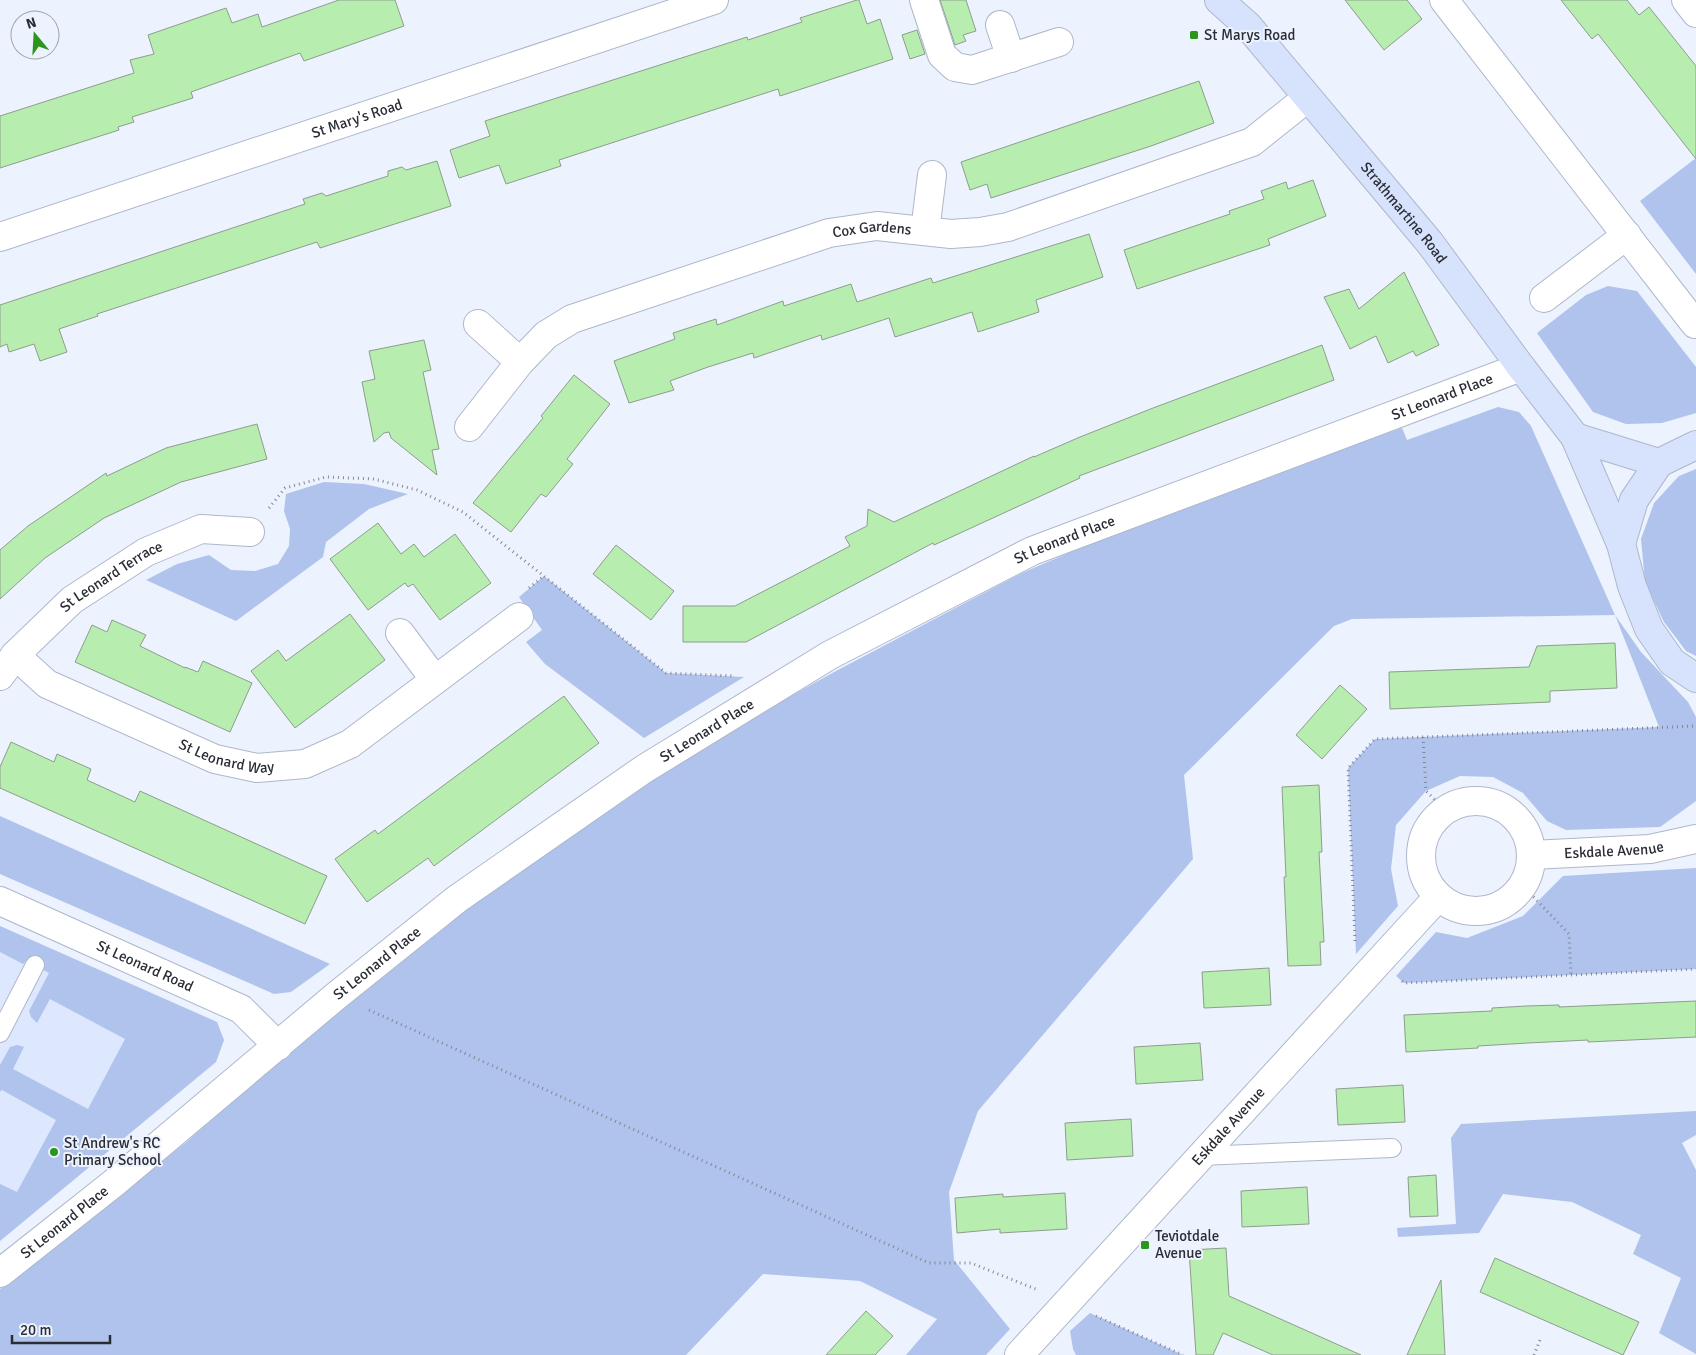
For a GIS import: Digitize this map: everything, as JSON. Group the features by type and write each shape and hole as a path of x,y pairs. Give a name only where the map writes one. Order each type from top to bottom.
{"street":[{"name":"St Mary's Road","path":"0,237 714,0"},
{"path":"924,0 942,55 955,67 972,70 1059,42"},
{"name":"Strathmartine Road","path":"1219,0 1248,26 1430,243 1575,437 1621,544 1632,586 1649,629 1672,662 1696,678"},
{"path":"1444,0 1695,324"},
{"path":"1686,0 1696,13"},
{"path":"1000,25 1011,58"},
{"name":"Cox Gardens","path":"469,427 520,362 546,335 572,319 829,233 877,226 951,234 980,232 1008,227 1252,142 1307,98"},
{"path":"925,231 932,175"},
{"path":"1544,298 1627,235"},
{"path":"478,324 520,362"},
{"name":"St Leonard Place","path":"0,1273 115,1182 336,996 457,899 644,769 830,654 1032,552 1521,367"},
{"path":"1575,437 1659,464"},
{"path":"1621,544 1634,500 1659,464 1696,445"},
{"name":"St Leonard Terrace","path":"8,666 72,600 146,552 201,529 250,532"},
{"name":"St Leonard Way","path":"8,666 215,760 258,768 305,764 350,744 519,617"},
{"path":"400,633 435,680"},
{"path":"1482,801 1502,806 1517,818 1528,835 1532,855 1530,871 1523,886 1513,898 1499,907 1483,912 1467,911 1451,906 1438,897 1426,881 1421,862 1422,842 1430,824 1444,810 1462,802 1482,801"},
{"name":"Eskdale Avenue","path":"1532,855 1650,849 1696,840"},
{"name":"Eskdale Avenue","path":"1019,1355 1438,897"},
{"name":"St Leonard Road","path":"0,901 241,1009 278,1046"}],"lane":[{"path":"0,1033 35,965"},
{"path":"1201,1156 1392,1148"}],"path":[{"path":"250,532 285,488 326,477 374,479 417,490 463,512 666,673 744,677 759,697"},
{"path":"1375,965 1356,954 1348,768 1375,739 1696,726"},
{"path":"1423,737 1426,791 1444,810"},
{"path":"1523,886 1569,934 1571,975"},
{"path":"1404,983 1696,970"},
{"path":"336,996 929,1263 971,1263 1067,1302 1183,1355"},
{"path":"1534,1355 1540,1340"}],"shaded area":[{"path":"1696,158 1696,274 1640,201"},
{"path":"1608,286 1637,291 1696,367 1696,413 1662,423 1626,424 1593,412 1537,333 1586,295"},
{"path":"1498,407 1519,412 1531,426 1615,615 1352,619 1334,626 1184,775 1193,859 978,1111 949,1192 954,1260 1010,1329 986,1355 906,1355 937,1319 860,1281 763,1274 686,1355 0,1355 0,1289 184,1144 345,1003 465,908 579,828 715,738 836,671 1022,573 1166,511 1402,428 1407,440"},
{"path":"1696,469 1696,656 1686,651 1664,622 1645,582 1641,539 1654,503 1679,476"},
{"path":"324,482 364,484 408,494 369,509 326,542 323,557 236,621 146,580 177,564 209,555 231,570 255,571 278,564 289,546 290,529 284,511 286,494"},
{"path":"544,576 666,673 744,677 644,738 545,664 526,642 542,630 519,597"},
{"path":"1615,615 1641,652 1688,702 1696,717 1696,801 1660,827 1566,830 1547,821 1523,793 1493,777 1460,776 1426,791 1396,825 1391,869 1398,906 1356,954 1348,768 1375,739 1659,727"},
{"path":"0,816 330,964 291,992 274,994 0,874"},
{"path":"1696,868 1696,969 1404,983 1396,976 1436,932 1467,938 1523,916 1563,876"},
{"name":"St Andrew's RC Primary School","path":"0,926 217,1022 224,1040 216,1062 0,1241"},
{"name":"St Andrew's RC Primary School","path":"0,926 217,1022 224,1040 216,1062 0,1241 0,1184 17,1192 56,1120 2,1090 0,1092 0,1065 10,1047 17,1045 24,1047 13,1069 88,1109 125,1039 50,999 37,1023 31,1017 29,1011 49,973 26,961 23,964 0,952"},
{"path":"1696,1111 1696,1135 1682,1143 1696,1170 1696,1354 1659,1333 1681,1278 1633,1254 1641,1235 1572,1202 1503,1194 1479,1233 1398,1237 1397,1228 1456,1224 1451,1138 1461,1124"},
{"path":"1090,1313 1183,1355 1076,1355 1070,1331"}],"building":[{"path":"339,0 395,0 404,26 304,61 300,53 191,92 193,98 132,117 134,122 118,127 119,130 0,168 0,116 134,73 130,60 154,54 148,35 226,8 232,23 258,14 262,27"},
{"path":"859,0 867,24 880,19 893,59 780,96 778,89 559,160 561,166 506,184 499,165 459,178 450,150 490,136 485,121 747,37 748,40 802,22 800,18"},
{"path":"940,0 966,0 976,31 963,35 966,41 955,45"},
{"path":"1345,0 1407,0 1422,19 1384,50"},
{"path":"1561,0 1627,0 1639,15 1649,7 1696,66 1696,159 1598,34 1592,39"},
{"path":"917,30 925,54 910,59 902,35"},
{"path":"1199,81 1214,123 1151,146 991,198 987,184 970,190 961,162"},
{"path":"437,161 451,206 320,248 317,242 97,314 98,316 59,329 67,352 40,361 34,344 9,352 7,344 0,347 0,305 305,204 303,199 322,193 326,196 388,176 388,171 402,167 406,170"},
{"path":"1313,180 1326,216 1268,239 1270,245 1137,289 1124,250 1230,214 1229,211 1264,199 1261,191 1286,182 1288,189"},
{"path":"1089,234 1103,277 1036,300 1039,312 978,332 972,312 895,337 889,318 822,340 821,335 754,358 753,353 708,367 670,381 674,390 629,403 614,361 675,339 673,333 716,319 717,325 783,301 784,306 851,284 857,302 931,278 933,283"},
{"path":"1404,272 1439,345 1416,356 1413,351 1388,363 1376,336 1350,349 1324,297 1349,289 1359,309"},
{"path":"424,340 431,370 423,372 439,449 432,450 437,475 391,438 389,432 384,433 374,442 362,382 375,379 369,351"},
{"path":"1322,345 1334,380 1079,476 1080,478 934,545 933,543 746,642 683,642 683,606 735,606 795,575 850,546 845,537 867,526 868,509 894,522 1034,456 1153,408"},
{"path":"574,375 610,404 567,459 573,464 546,497 541,494 511,532 473,503 543,418 541,416"},
{"path":"257,424 267,459 181,482 104,518 45,558 0,599 0,550 28,526 106,473 107,476 166,448"},
{"path":"378,523 401,554 414,544 424,557 455,534 491,583 440,620 413,584 408,587 405,583 368,610 330,559"},
{"path":"616,545 674,591 651,620 593,574"},
{"path":"350,614 385,660 295,728 251,671 278,650 286,661"},
{"path":"112,620 146,635 140,646 185,668 198,672 203,661 252,683 230,732 75,662 92,625 107,632"},
{"path":"1615,643 1617,688 1550,691 1550,702 1390,709 1389,672 1529,667 1537,646"},
{"path":"1340,685 1367,709 1322,759 1296,735"},
{"path":"564,696 599,743 434,866 428,858 367,902 335,859 375,830 378,834"},
{"path":"11,742 54,762 57,754 91,769 87,780 135,802 140,791 327,876 305,924 0,788 0,767"},
{"path":"1319,785 1322,852 1319,852 1324,942 1320,942 1321,965 1288,966 1282,787"},
{"path":"1269,968 1271,1005 1204,1008 1202,972"},
{"path":"1696,1001 1696,1037 1528,1043 1406,1052 1404,1015 1492,1011 1492,1008 1526,1006 1559,1005 1559,1007"},
{"path":"1200,1043 1203,1080 1136,1084 1134,1047"},
{"path":"1403,1085 1405,1122 1338,1125 1336,1089"},
{"path":"1131,1119 1133,1156 1067,1160 1065,1123"},
{"path":"1436,1175 1438,1216 1410,1217 1408,1177"},
{"path":"1307,1187 1309,1224 1242,1227 1241,1191"},
{"path":"1065,1193 1067,1229 1000,1233 1000,1229 957,1233 955,1198 1003,1194 1003,1197"},
{"path":"1226,1248 1229,1296 1361,1355 1273,1355 1223,1333 1213,1355 1196,1355 1189,1250"},
{"path":"1495,1258 1639,1322 1623,1355 1480,1292"},
{"path":"1441,1280 1445,1355 1407,1355 1420,1326"},
{"path":"866,1311 893,1336 875,1355 826,1355"}],"place":[{"name":"St Marys Road","path":"1194,35"},
{"name":"St Andrew's RC Primary School","path":"54,1152"},
{"name":"Teviotdale Avenue","path":"1145,1245"}]}
